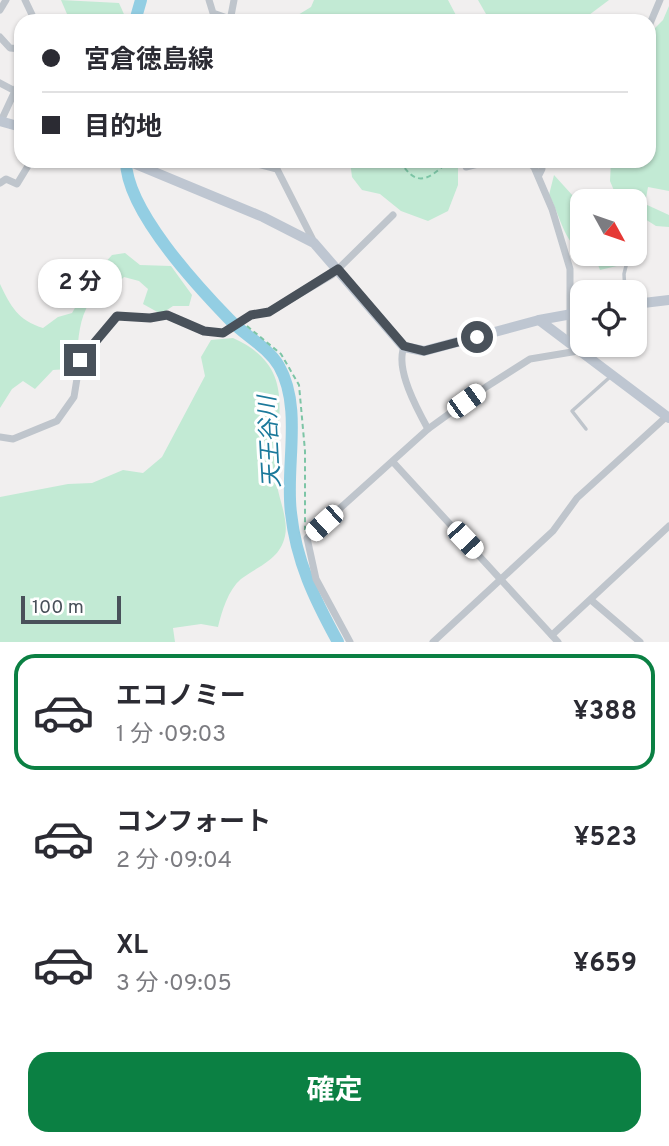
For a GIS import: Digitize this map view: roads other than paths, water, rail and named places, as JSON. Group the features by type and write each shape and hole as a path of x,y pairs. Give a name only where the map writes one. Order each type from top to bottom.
{"main road":[{"path":"144,168 263,218 314,243 404,346 424,351 538,320 570,314"},
{"path":"647,303 669,300"},
{"path":"538,320 570,344"},
{"path":"588,357 668,417"}],"street":[{"path":"0,10 6,0"},
{"path":"0,37 9,48 14,48"},
{"path":"1,121 14,93"},
{"path":"0,183 6,179 17,184 27,168"},
{"path":"275,168 314,243"},
{"path":"533,168 539,175 572,280"},
{"path":"539,175 542,168"},
{"path":"0,437 13,439 57,421 74,397 80,360 117,316 150,318 167,315 214,334 269,312 338,269 393,215"},
{"path":"404,346 403,369 428,429"},
{"path":"350,642 316,579 307,538 428,429 521,363 570,348"},
{"path":"433,642 553,531 577,498 668,417"},
{"path":"393,462 558,642"},
{"path":"552,635 669,526"},
{"path":"591,600 640,642"}],"lane":[{"path":"586,429 572,411 612,375"}],"waterway":[{"name":"天王谷川","path":"137,14 141,0"},
{"name":"天王谷川","path":"127,168 137,201 165,245 215,304 279,366 286,382 292,419 290,495 297,548 308,580 338,642"}]}
